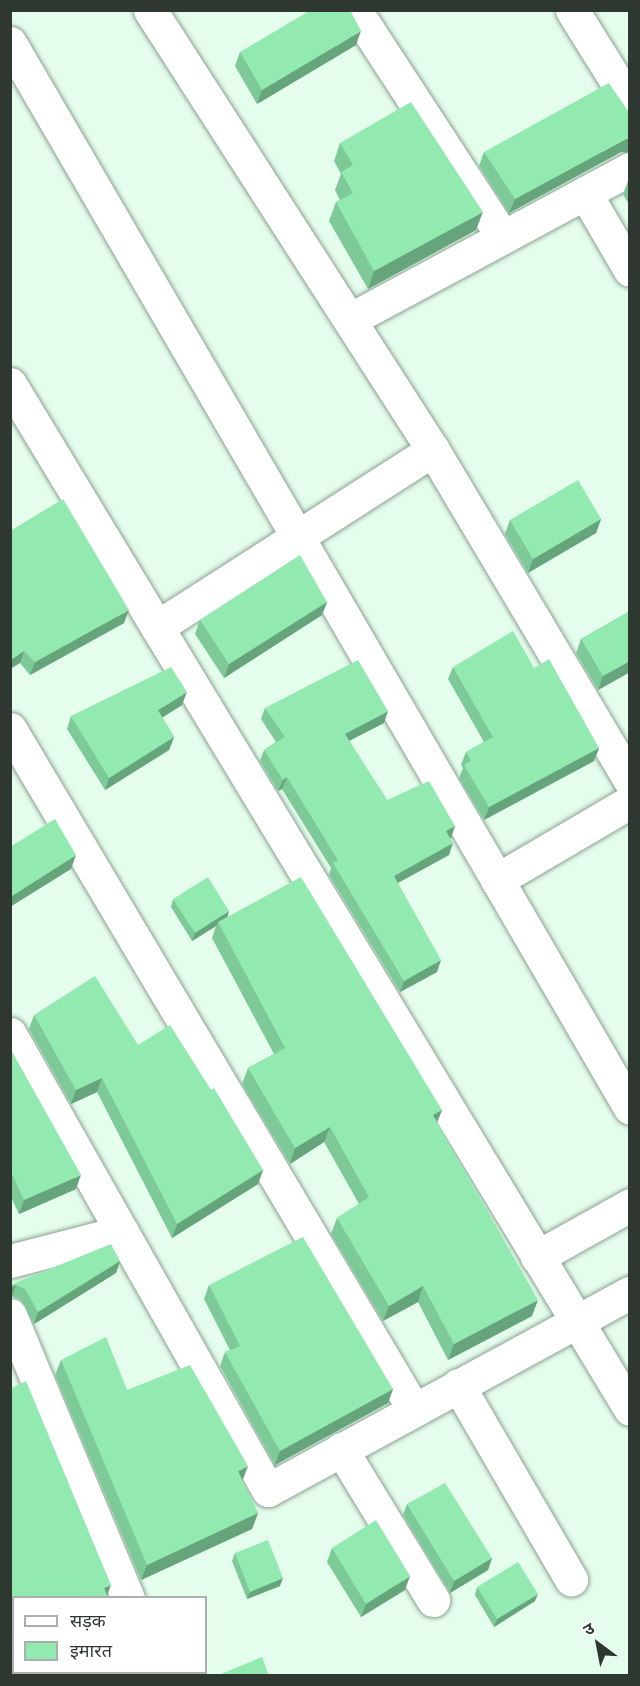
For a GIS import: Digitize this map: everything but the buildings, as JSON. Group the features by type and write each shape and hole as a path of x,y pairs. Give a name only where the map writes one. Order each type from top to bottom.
{"street":[{"path":"150,10 351,319 433,450 630,780"},
{"path":"355,10 503,237"},
{"path":"572,10 630,103"},
{"path":"10,43 630,1108"},
{"path":"351,319 630,169"},
{"path":"585,193 630,270"},
{"path":"10,384 630,1409"},
{"path":"158,627 433,450"},
{"path":"10,729 413,1408"},
{"path":"497,880 630,802"},
{"path":"10,1034 268,1490 413,1408 630,1293"},
{"path":"537,1257 630,1205"},
{"path":"10,1261 123,1232"},
{"path":"10,1315 127,1596"},
{"path":"458,1385 571,1579"},
{"path":"341,1449 433,1600"}]}
